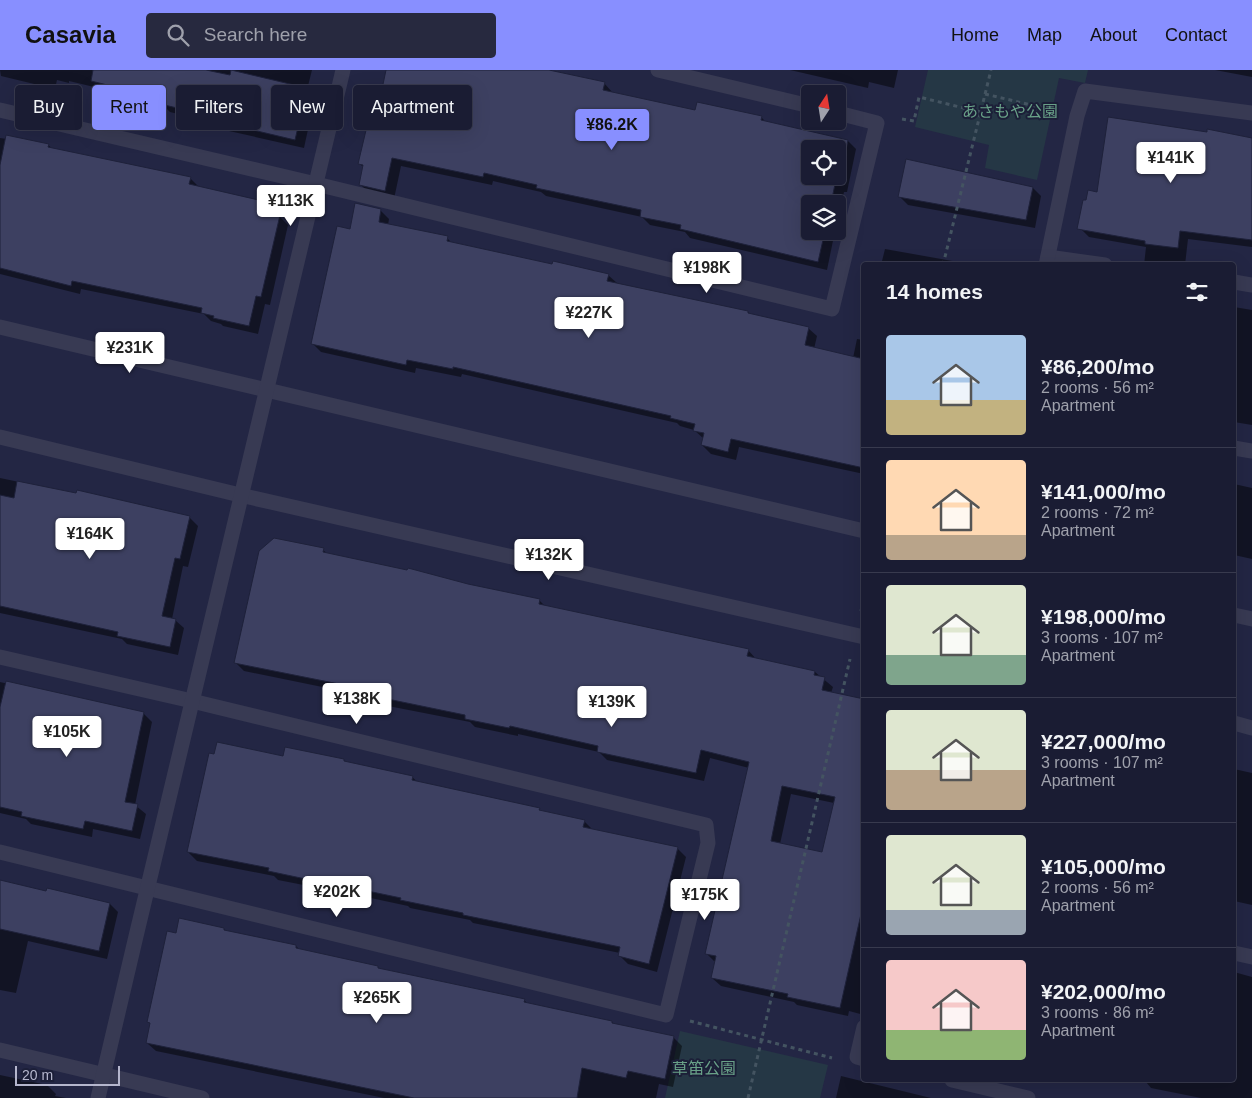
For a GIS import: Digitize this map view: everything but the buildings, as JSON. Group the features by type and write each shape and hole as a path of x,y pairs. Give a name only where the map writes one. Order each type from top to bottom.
{"street":[{"path":"98,1098 240,495 267,391 343,70"},
{"path":"658,70 801,104"},
{"path":"1062,262 1047,261 1077,116 1085,91 1252,113"},
{"path":"0,110 316,184 832,309 877,122 846,115"},
{"path":"1236,282 1252,285"},
{"path":"0,327 861,530"},
{"path":"0,437 240,495 859,636"},
{"path":"1236,448 1252,451"},
{"path":"1236,615 1252,619"},
{"path":"0,657 192,700 706,825 708,843 666,1015 0,852"},
{"path":"1236,724 1252,728"},
{"path":"1236,954 1252,958"},
{"path":"0,1050 202,1098"},
{"path":"960,1082 1028,1098"}],"path":[{"path":"944,262 991,70"},
{"path":"985,94 1077,116"},
{"path":"919,97 980,112"},
{"path":"748,1098 859,636 861,620"},
{"path":"666,1015 835,1059 860,1058"}],"green space":[{"name":"あさもや公園","path":"928,70 1088,70 1085,83 1059,78 1037,180 985,168 989,145 915,127"},
{"name":"草笛公園","path":"680,1031 828,1065 820,1098 665,1098"}]}
